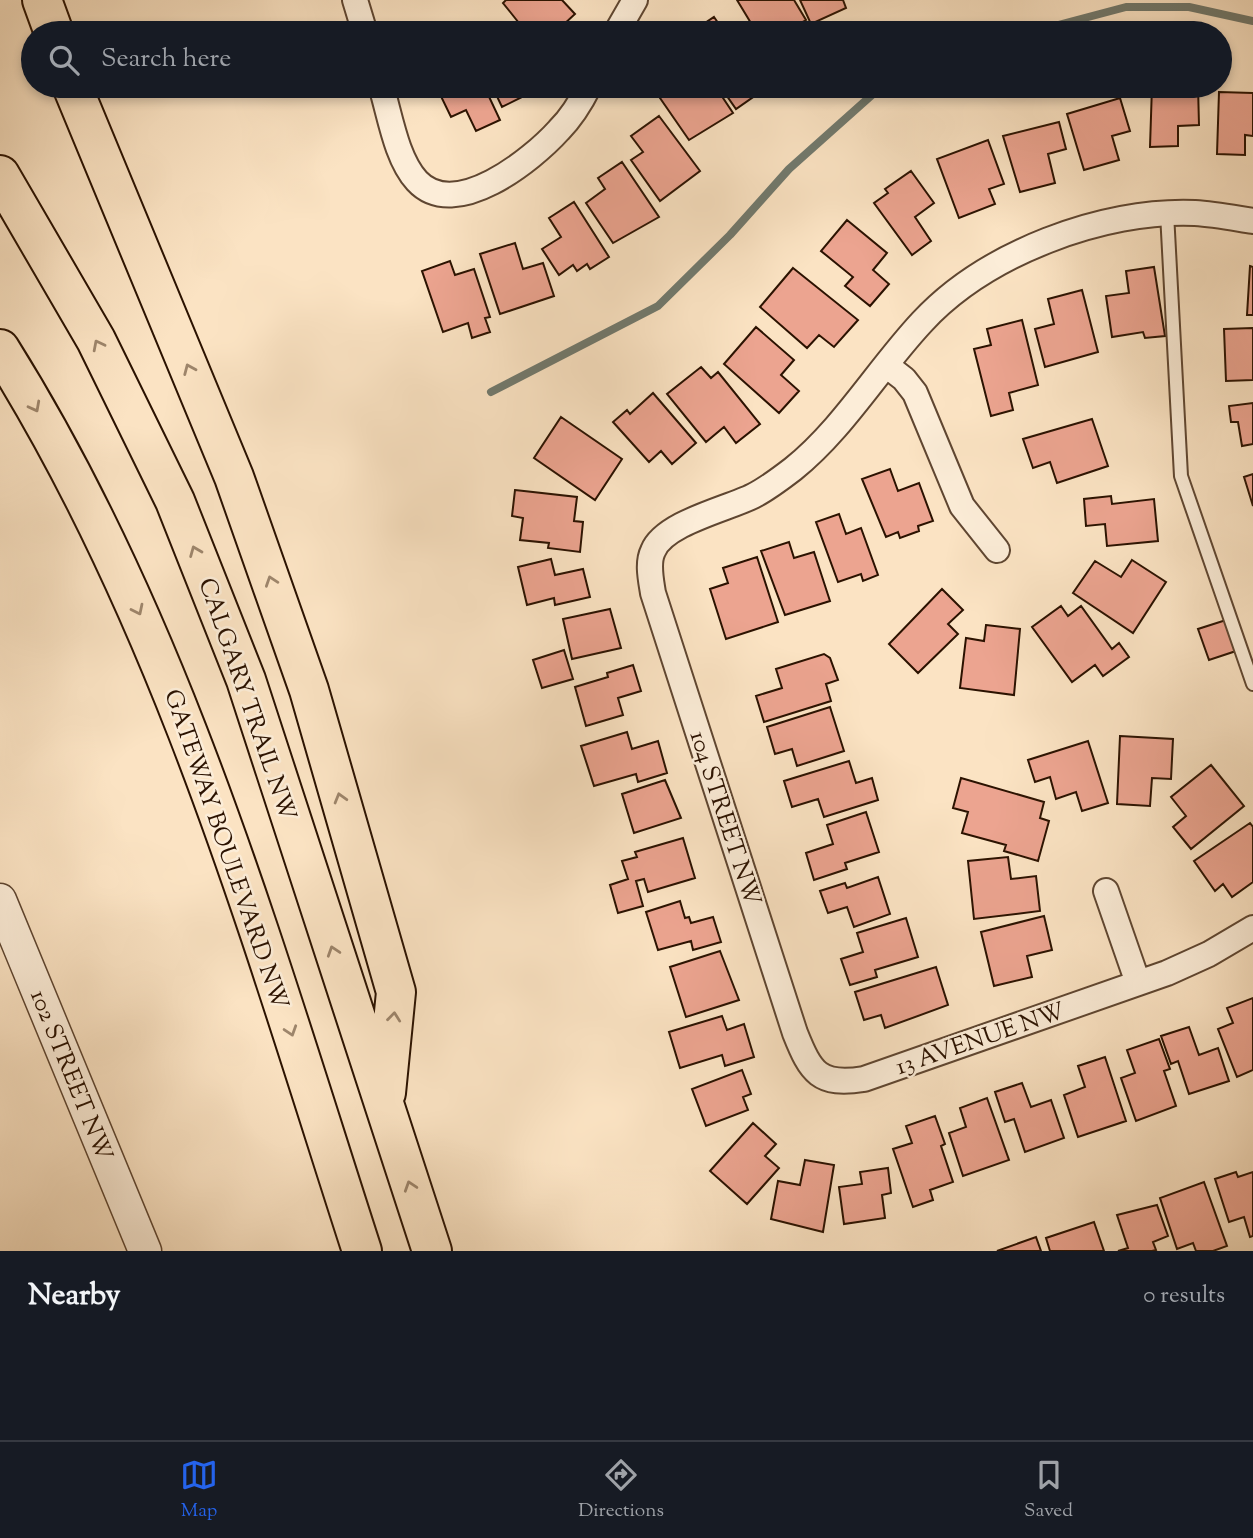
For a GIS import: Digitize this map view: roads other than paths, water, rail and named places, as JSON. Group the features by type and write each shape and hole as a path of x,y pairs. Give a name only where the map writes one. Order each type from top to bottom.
{"highway":[{"path":"42,0 50,21"},
{"path":"77,98 234,477 309,690 396,992 384,1109"},
{"name":"CALGARY TRAIL NW","path":"0,175 96,340 175,501 246,680 432,1251"},
{"name":"GATEWAY BOULEVARD NW","path":"0,349 25,388 79,491 157,651 212,790 362,1251"}],"street":[{"path":"355,0 361,21"},
{"path":"623,21 635,0"},
{"path":"385,98 411,173 428,190 451,194 468,191 510,173 559,131 581,98"},
{"path":"997,550 962,506 915,393 904,379 886,365 949,294 978,274 1024,251 1098,225 1167,213 1196,213 1253,221"},
{"name":"104 STREET NW","path":"821,1077 809,1064 795,1033 662,618 650,576 652,551 672,531 756,495 795,467 886,365"},
{"path":"1106,891 1138,983"},
{"name":"102 STREET NW","path":"0,900 145,1251"},
{"name":"13 AVENUE NW","path":"821,1077 840,1081 864,1079 1189,964 1253,928"}],"lane":[{"path":"1167,213 1181,476 1253,684"}],"waterway":[{"path":"1073,21 1126,7 1189,7 1253,21"},
{"path":"491,392 658,306 730,235 789,169 869,98"}]}
